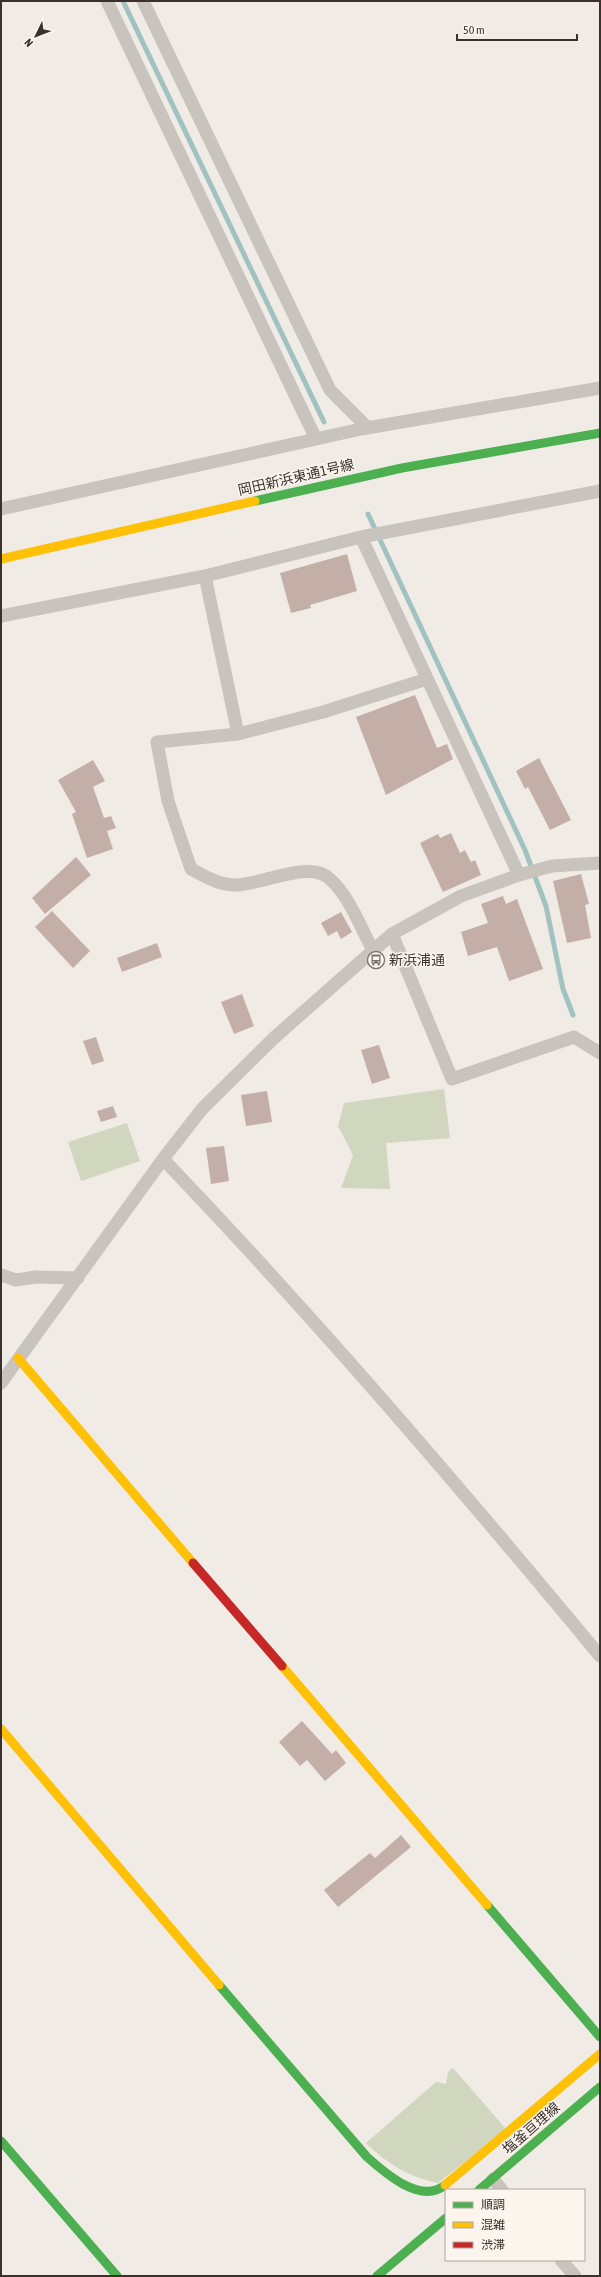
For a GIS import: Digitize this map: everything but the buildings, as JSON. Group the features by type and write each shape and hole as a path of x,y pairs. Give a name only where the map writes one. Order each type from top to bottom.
{"street":[{"path":"107,1 316,439"},
{"path":"143,1 330,390 368,428"},
{"path":"1,509 368,428 600,388"},
{"name":"岡田新浜東通1号線","path":"1,559 402,468 600,433"},
{"path":"1,616 205,576 365,536 600,491"},
{"path":"365,536 427,679 522,874"},
{"path":"205,576 238,734"},
{"path":"374,952 330,878 315,871 237,885 217,883 191,869 168,801 157,742 238,734 323,712 427,679"},
{"path":"1,1383 163,1159 202,1109 275,1036 374,952 392,934 461,896 522,874 545,868 600,863"},
{"path":"392,934 452,1079 574,1037 600,1053"},
{"path":"163,1159 237,1236 446,1472 600,1656"},
{"path":"1,1275 16,1280 36,1277 78,1278"},
{"path":"18,1358 600,2037"},
{"path":"1,1729 361,2152 378,2167 399,2181 423,2191 439,2190 600,2054"},
{"name":"塩釜亘理線","path":"480,2189 600,2087"},
{"path":"1,2141 117,2276"},
{"path":"493,2179 501,2189"},
{"path":"377,2276 445,2219"},
{"path":"562,2261 575,2276"}],"green space":[{"path":"444,1089 450,1138 386,1143 390,1189 341,1188 353,1155 338,1126 344,1103"},
{"path":"127,1123 140,1161 81,1181 68,1142"},
{"path":"453,2068 506,2129 438,2183 417,2177 399,2169 374,2151 366,2143 436,2082 446,2084 448,2072"}],"waterway":[{"path":"123,1 324,422"},
{"path":"368,514 525,850 546,906 563,989 573,1015"}],"traffic: fast":[{"path":"255,501 402,468 600,433"},
{"path":"487,1905 600,2037"},
{"path":"219,1985 367,2157 393,2178 415,2189 425,2191 435,2190 445,2185"},
{"path":"480,2189 600,2087"},
{"path":"1,2141 117,2276"},
{"path":"377,2276 445,2219"}],"traffic: slow":[{"path":"1,559 255,501"},
{"path":"18,1358 193,1563"},
{"path":"282,1666 487,1905"},
{"path":"1,1729 219,1985"},
{"path":"445,2185 600,2054"}],"traffic: jam":[{"path":"193,1563 282,1666"}],"place":[{"name":"新浜浦通","path":"376,960"}]}
